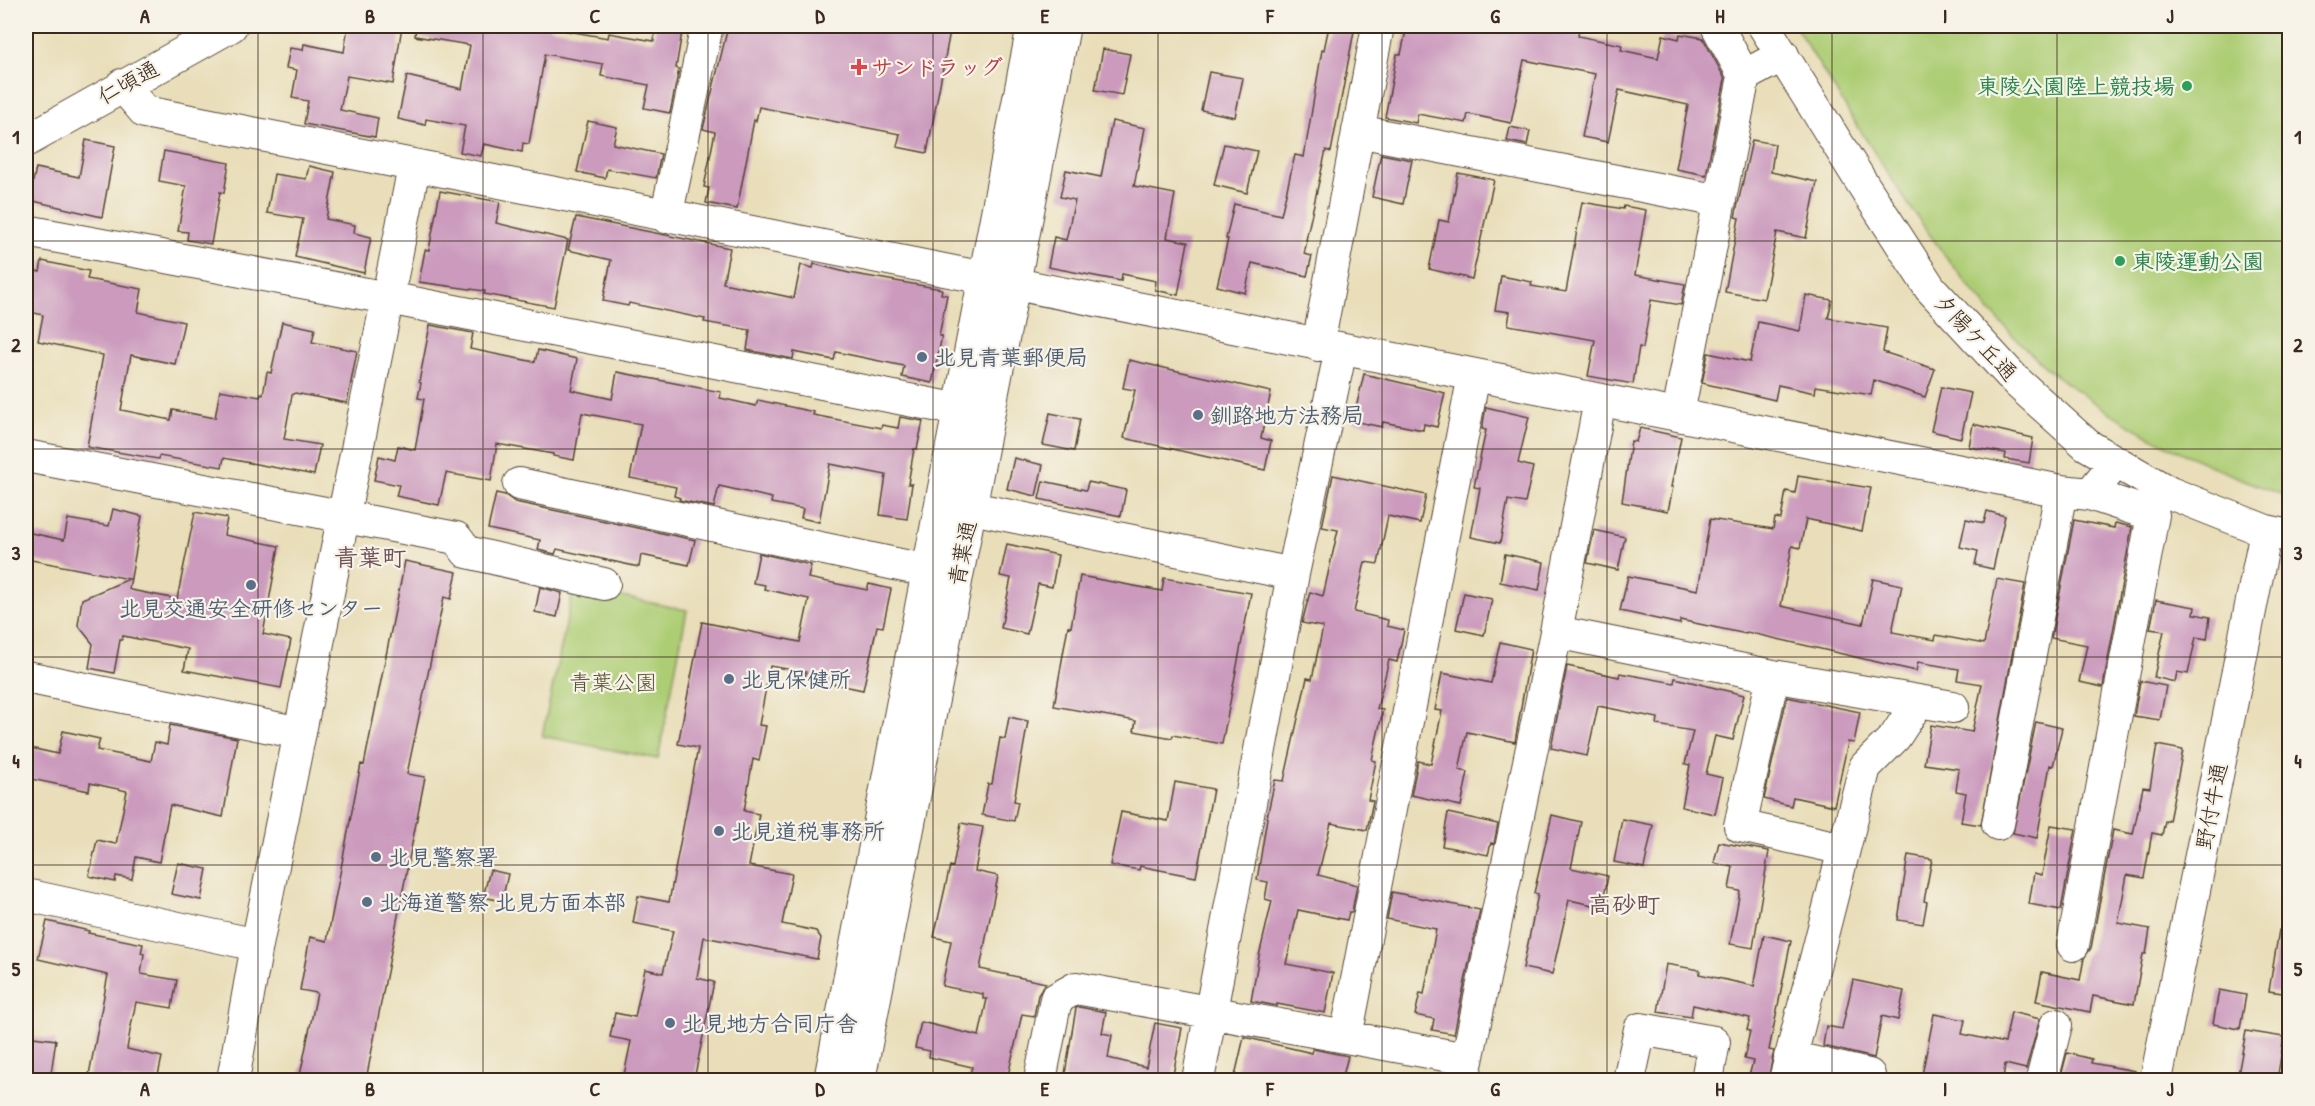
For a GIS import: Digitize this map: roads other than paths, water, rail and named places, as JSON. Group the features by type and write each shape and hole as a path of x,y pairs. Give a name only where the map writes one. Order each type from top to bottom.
{"street":[{"name":"仁頃通","path":"26,141 122,85 231,26"},
{"path":"666,217 707,26"},
{"name":"青葉通","path":"859,1080 956,505 999,283 1033,26"},
{"name":"青葉通","path":"830,1080 928,571 956,505 960,410 999,283 1064,26"},
{"path":"1198,1080 1293,574 1329,347 1358,131 1378,26"},
{"path":"1678,414 1744,76 1717,26"},
{"name":"夕陽ケ丘通","path":"1764,26 1930,288 2017,382 2086,445 2170,493 2278,534"},
{"path":"1744,76 1783,55"},
{"path":"122,85 145,112 999,283 2075,493 2153,515 2073,945"},
{"path":"1358,131 1720,201"},
{"path":"233,1080 414,167"},
{"path":"26,231 388,298 960,410"},
{"path":"1346,1036 1474,375"},
{"path":"1040,1080 1056,999 1076,988 1346,1036 1465,1070 1556,632 1600,400"},
{"path":"26,456 456,538 467,552 604,584"},
{"path":"1998,824 2075,493 2116,462"},
{"path":"519,484 928,571"},
{"path":"956,505 1293,574"},
{"name":"野付牛通","path":"2156,1080 2278,534"},
{"path":"1556,632 1773,676 1953,707"},
{"path":"1773,676 1740,826 1844,849"},
{"path":"26,677 300,733"},
{"path":"1868,1080 1869,1075 1788,1069 1865,767 1895,737 1918,702"},
{"path":"26,895 258,945"},
{"path":"2042,1080 2056,1025"},
{"path":"1629,1080 1640,1029 1714,1042 1707,1080"}],"place":[{"name":"サンドラッグ","path":"859,67"},
{"name":"東陵公園陸上競技場","path":"2187,86"},
{"name":"東陵運動公園","path":"2120,261"},
{"name":"北見青葉郵便局","path":"922,357"},
{"name":"釧路地方法務局","path":"1198,415"},
{"name":"北見交通安全研修センター","path":"251,585"},
{"name":"北見保健所","path":"729,679"},
{"name":"北見道税事務所","path":"719,831"},
{"name":"北見警察署","path":"376,857"},
{"name":"北海道警察 北見方面本部","path":"367,902"},
{"name":"北見地方合同庁舎","path":"670,1023"}],"district":[{"name":"青葉町","path":"370,557"},
{"name":"高砂町","path":"1624,904"}],"park label":[{"name":"青葉公園","path":"613,682"}]}
